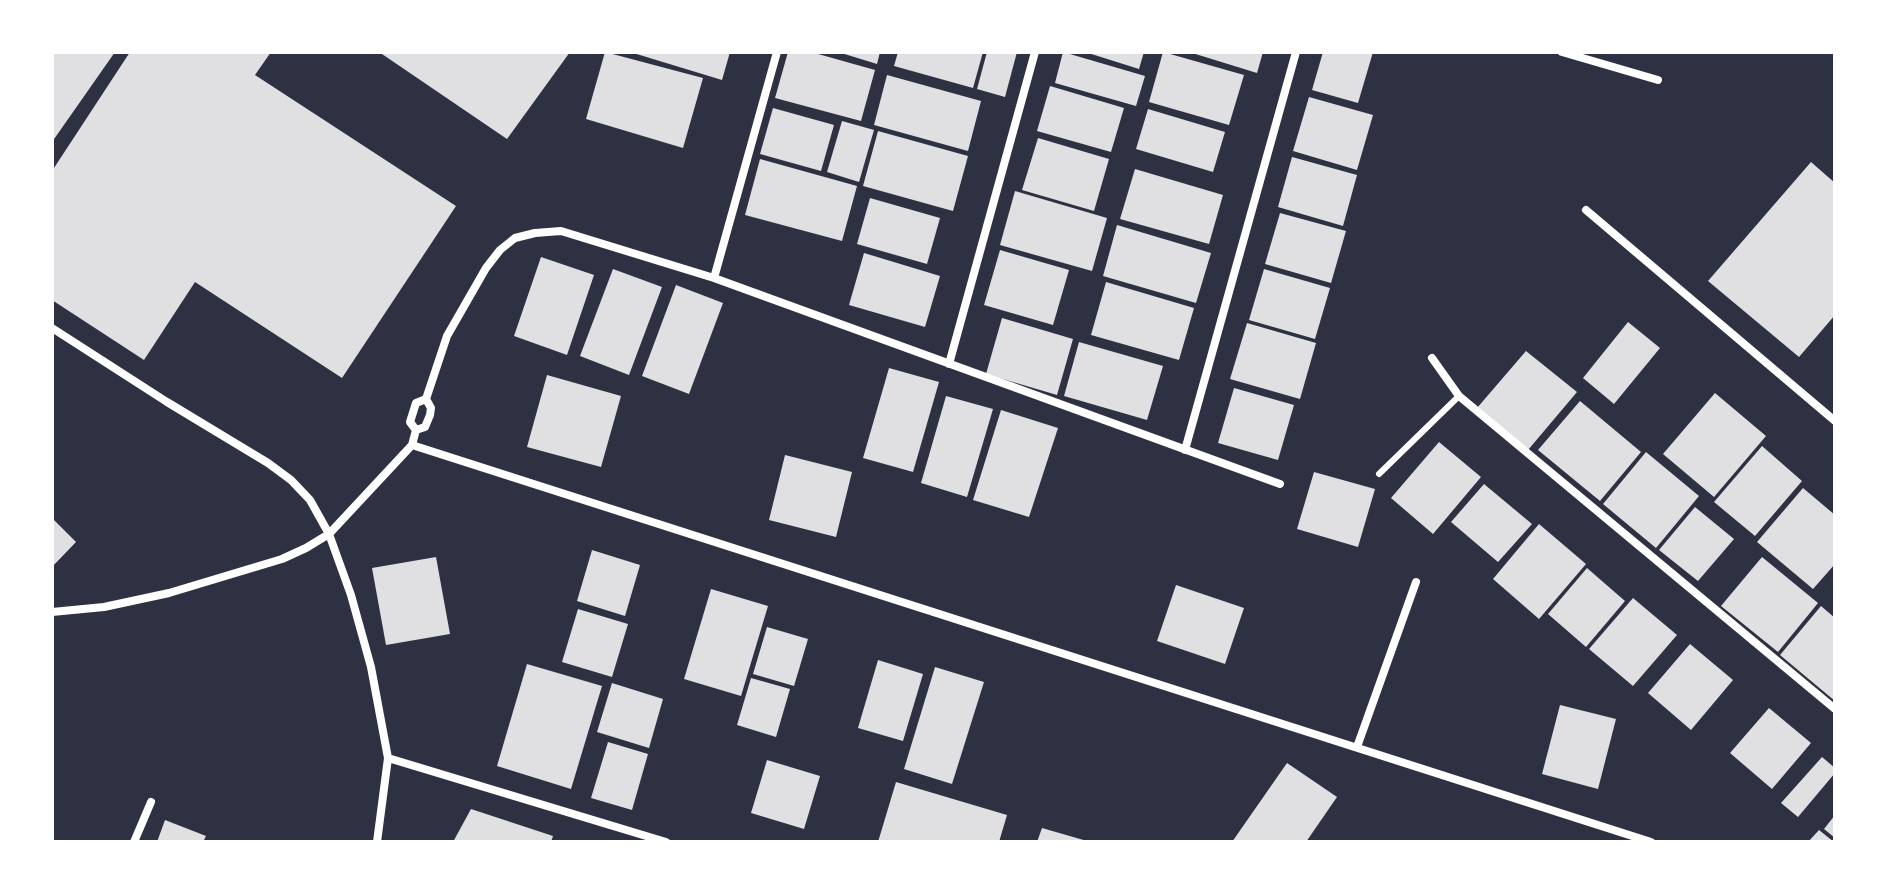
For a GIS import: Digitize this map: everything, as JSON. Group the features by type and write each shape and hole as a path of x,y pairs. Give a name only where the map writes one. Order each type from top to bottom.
{"street":[{"path":"714,278 777,52"},
{"path":"949,364 1035,52"},
{"path":"1185,450 1296,52"},
{"path":"1562,52 1658,80"},
{"path":"1586,210 1835,421"},
{"path":"416,430 425,427 430,415 431,408 426,399 447,336 463,304 500,250 515,238 561,231 714,278 1280,484"},
{"path":"52,328 268,463 291,480 310,500 329,534 351,595 371,667 388,758 377,842"},
{"path":"1432,358 1459,396 1835,709"},
{"path":"416,430 410,422 416,403 426,399"},
{"path":"52,612 104,607 169,593 282,559 329,534 412,445 416,430"},
{"path":"412,445 1651,842"},
{"path":"1357,747 1416,582"},
{"path":"388,758 666,842"},
{"path":"134,842 151,802"}],"lane":[{"path":"1379,474 1459,396"}],"building":[{"path":"52,52 115,52 52,142"},
{"path":"130,52 271,52 255,75 456,206 342,378 195,282 144,360 52,300 52,171"},
{"path":"379,52 570,52 507,139"},
{"path":"605,52 703,78 683,148 586,119"},
{"path":"630,52 730,52 722,80"},
{"path":"788,52 811,52 875,70 861,121 775,98"},
{"path":"838,52 880,52 877,64"},
{"path":"898,52 983,52 973,88 894,66"},
{"path":"987,52 1017,52 1005,97 977,89"},
{"path":"1063,52 1145,76 1136,106 1055,83"},
{"path":"1085,52 1144,52 1139,69"},
{"path":"1163,52 1244,75 1229,125 1149,102"},
{"path":"1189,52 1263,52 1257,73"},
{"path":"1323,52 1373,52 1358,103 1312,90"},
{"path":"887,75 981,101 968,151 874,125"},
{"path":"1050,86 1124,108 1111,152 1037,131"},
{"path":"1309,97 1373,115 1357,170 1293,151"},
{"path":"773,108 834,125 821,171 760,154"},
{"path":"1148,109 1225,132 1213,172 1136,149"},
{"path":"842,121 874,130 859,182 827,172"},
{"path":"878,131 968,156 953,211 863,186"},
{"path":"1038,138 1109,159 1094,211 1022,190"},
{"path":"1292,157 1357,175 1343,226 1278,207"},
{"path":"760,159 857,186 842,241 745,215"},
{"path":"1811,162 1835,183 1835,315 1799,357 1708,281"},
{"path":"1135,169 1223,195 1209,244 1120,219"},
{"path":"1015,191 1107,218 1092,271 1000,245"},
{"path":"870,198 940,218 927,264 857,244"},
{"path":"1280,213 1346,231 1331,283 1265,264"},
{"path":"1117,225 1211,253 1196,303 1103,276"},
{"path":"1000,250 1069,270 1053,325 984,305"},
{"path":"864,253 940,276 925,327 849,305"},
{"path":"541,257 594,275 567,355 514,336"},
{"path":"613,269 662,287 629,375 580,356"},
{"path":"1264,269 1330,288 1315,339 1249,320"},
{"path":"1106,282 1194,308 1179,360 1091,335"},
{"path":"676,285 723,303 689,394 642,376"},
{"path":"1002,318 1073,339 1057,395 986,374"},
{"path":"1628,322 1660,348 1614,404 1583,378"},
{"path":"1247,323 1316,343 1300,399 1230,379"},
{"path":"1079,342 1163,366 1147,420 1064,396"},
{"path":"1526,351 1577,392 1528,450 1477,408"},
{"path":"889,368 939,382 913,472 863,458"},
{"path":"547,375 621,396 601,467 527,447"},
{"path":"1234,388 1294,405 1278,460 1218,443"},
{"path":"1715,393 1766,436 1714,497 1663,454"},
{"path":"946,396 993,409 967,497 921,483"},
{"path":"1580,401 1641,452 1600,501 1538,450"},
{"path":"1001,410 1058,428 1029,517 973,500"},
{"path":"1439,442 1481,477 1433,534 1391,498"},
{"path":"1762,446 1802,481 1755,536 1714,502"},
{"path":"1646,452 1699,496 1656,548 1603,504"},
{"path":"785,455 852,472 836,537 769,520"},
{"path":"1314,472 1375,489 1358,547 1297,529"},
{"path":"1484,484 1532,524 1498,562 1451,522"},
{"path":"1803,488 1835,515 1835,564 1813,589 1757,542"},
{"path":"1695,507 1734,539 1698,581 1659,550"},
{"path":"52,518 76,542 52,567"},
{"path":"1539,524 1586,564 1539,619 1493,579"},
{"path":"592,550 640,565 625,616 577,601"},
{"path":"436,557 450,634 386,645 372,568"},
{"path":"1762,557 1818,603 1778,652 1721,606"},
{"path":"1587,568 1625,601 1586,647 1548,614"},
{"path":"1176,585 1244,608 1225,664 1157,641"},
{"path":"711,589 768,606 741,696 684,679"},
{"path":"1633,598 1677,635 1633,686 1589,649"},
{"path":"1821,606 1835,618 1835,701 1780,655"},
{"path":"578,609 628,624 612,677 562,662"},
{"path":"767,627 808,639 794,686 753,674"},
{"path":"1690,644 1733,680 1691,730 1648,693"},
{"path":"878,660 923,674 903,741 858,728"},
{"path":"527,664 602,686 571,789 497,766"},
{"path":"935,667 984,682 952,784 904,769"},
{"path":"751,678 790,689 776,737 737,725"},
{"path":"612,683 663,699 649,748 597,732"},
{"path":"1560,705 1616,719 1598,789 1542,774"},
{"path":"1769,708 1811,743 1772,789 1730,753"},
{"path":"608,742 648,754 632,810 591,798"},
{"path":"1822,757 1835,768 1835,773 1798,817 1781,803"},
{"path":"767,760 820,776 804,829 751,813"},
{"path":"1287,763 1337,797 1306,842 1232,842"},
{"path":"896,782 1007,815 999,842 878,842"},
{"path":"471,809 553,836 551,842 453,842"},
{"path":"1835,815 1835,838 1824,829"},
{"path":"165,820 206,836 203,842 157,842"},
{"path":"1042,828 1087,841 1087,842 1037,842"},
{"path":"1819,830 1834,842 1808,842"}]}
